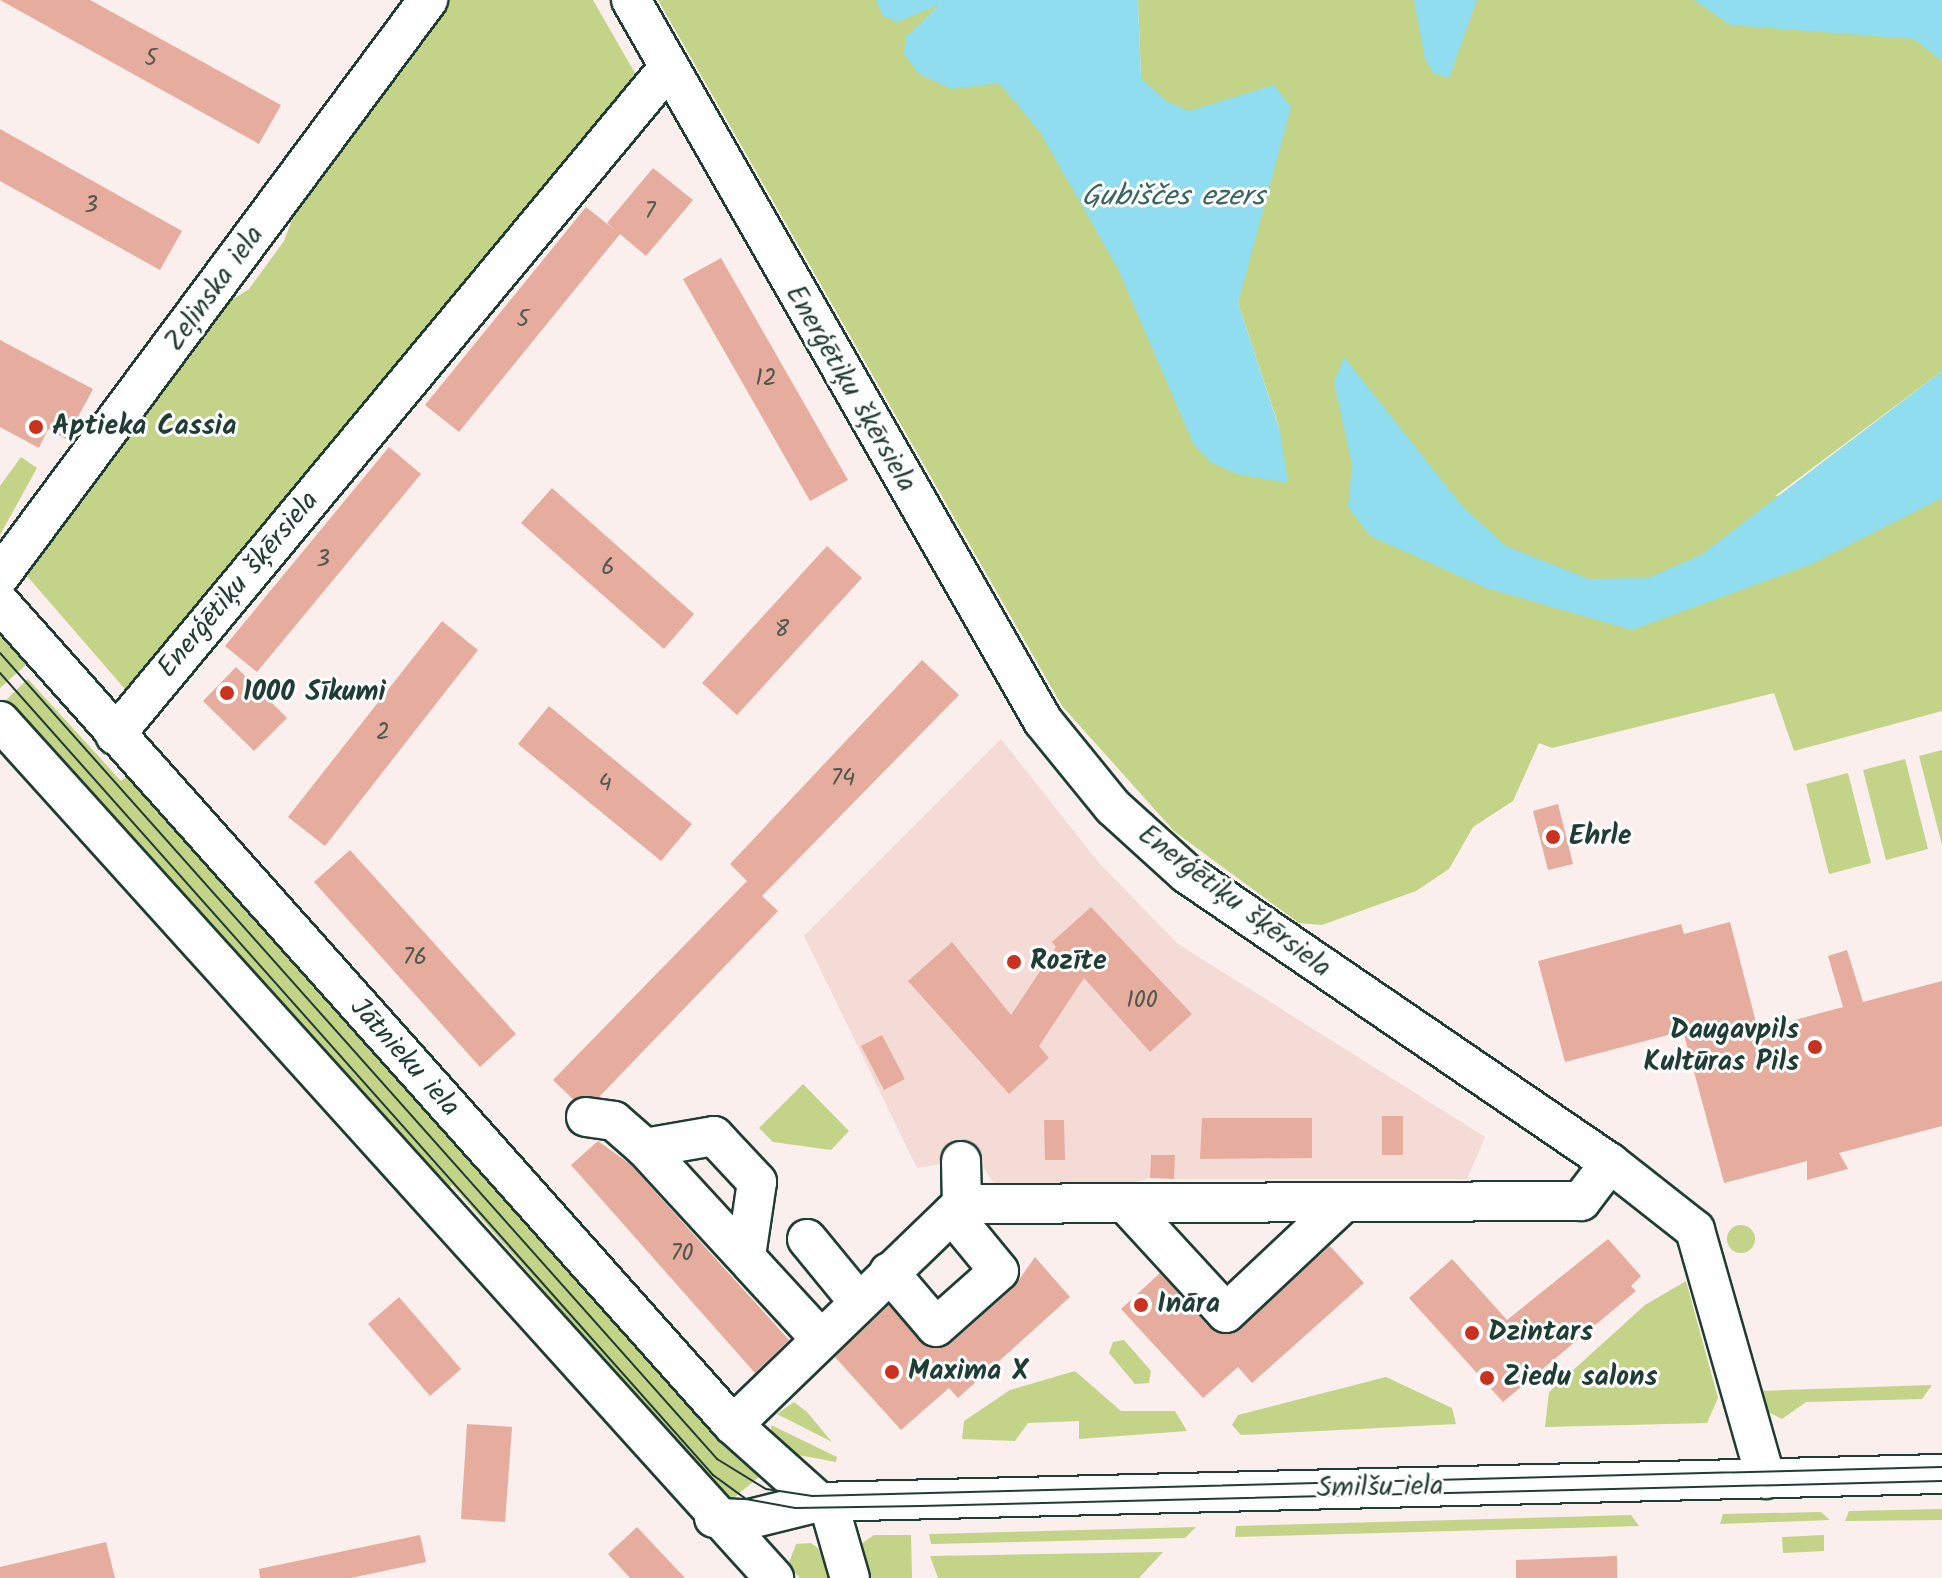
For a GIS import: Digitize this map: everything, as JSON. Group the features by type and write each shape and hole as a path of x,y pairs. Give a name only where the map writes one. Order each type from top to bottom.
{"street":[{"name":"Zeļinska iela","path":"0,576 428,0"},
{"name":"Enerģētiķu šķērsiela","path":"631,0 969,598 1043,721 1113,807 1292,951 1610,1163 1695,1230 1714,1276 1766,1479"},
{"name":"Enerģētiķu šķērsiela","path":"115,735 669,67"},
{"name":"Jātnieku iela","path":"0,603 733,1425 823,1502"},
{"path":"0,721 714,1518 774,1578"},
{"path":"586,1117 614,1121 645,1148 819,1337"},
{"path":"645,1148 714,1136 757,1182 746,1256"},
{"path":"889,1272 936,1327 999,1271 957,1209 961,1161"},
{"path":"733,1425 798,1370 819,1337 957,1209 1125,1203 1581,1201 1610,1163"},
{"path":"1125,1203 1226,1313 1344,1202"},
{"path":"807,1239 858,1301"},
{"name":"Smilšu iela","path":"714,1518 750,1519 823,1502 1942,1474"},
{"path":"823,1502 850,1578"}],"shaded area":[{"name":"Rozīte","path":"1001,739 1099,863 1178,944 1485,1137 1467,1179 1174,1179 1174,1155 1151,1155 1150,1178 1136,1182 994,1184 978,1158 917,1168 804,936"}],"green space":[{"path":"444,0 593,0 643,87 427,348 401,359 131,696 21,569 213,312 249,289 284,241 303,191"},
{"path":"658,0 1136,0 1112,57 1280,430 1238,303 1262,170 1188,183 1141,78 1138,0 1875,0 1942,61 1942,371 1775,496 1942,484 1942,711 1794,751 1774,693 1552,748 1539,743 1513,801 1473,827 1449,869 1416,891 1322,925 1299,923 1175,832 1062,706"},
{"path":"21,457 37,468 0,535 0,486"},
{"path":"0,631 28,663 0,688"},
{"path":"28,679 121,781 127,776 760,1476 730,1501 703,1482 543,1302 549,1296 452,1185 444,1192 5,701"},
{"path":"1942,750 1942,845 1919,756"},
{"path":"1905,759 1928,849 1886,860 1863,770"},
{"path":"1848,773 1871,863 1829,874 1806,784"},
{"path":"803,1084 849,1131 831,1150 773,1142 759,1128"},
{"path":"1741,1225 1751,1229 1755,1239 1751,1249 1741,1253 1731,1249 1727,1239 1731,1229"},
{"path":"1686,1281 1718,1398 1707,1423 1545,1427 1549,1392 1645,1305"},
{"path":"1124,1340 1151,1371 1149,1383 1135,1384 1109,1353 1113,1342"},
{"path":"1075,1371 1121,1411 1175,1411 1187,1431 1079,1439 1079,1421 1028,1423 1015,1441 962,1439 964,1421 1010,1390"},
{"path":"1386,1377 1452,1408 1456,1424 1241,1435 1232,1425 1238,1415"},
{"path":"1932,1385 1922,1399 1806,1402 1782,1419 1764,1410 1759,1391"},
{"path":"794,1402 807,1412 832,1442 777,1414"},
{"path":"771,1425 837,1457 836,1462 793,1454 772,1435"},
{"path":"1942,1509 1942,1520 1845,1521 1849,1511"},
{"path":"1821,1512 1830,1520 1720,1524 1723,1514"},
{"path":"1631,1515 1639,1526 1235,1537 1236,1526"},
{"path":"1196,1527 1185,1538 931,1544 929,1534"},
{"path":"874,1535 911,1535 912,1578 868,1578 858,1546"},
{"path":"1824,1535 1824,1551 1783,1553 1782,1537"},
{"path":"811,1543 818,1548 834,1578 800,1578 788,1565 796,1544"},
{"path":"1163,1552 1139,1578 938,1578 930,1556"}],"water":[{"name":"Gubiščes ezers","path":"876,0 1138,0 1141,78 1166,101 1189,111 1274,85 1291,107 1238,303 1280,431 1288,483 1237,474 1210,462 1193,443 1118,269 1040,132 999,83 952,89 919,74 904,54 906,37 940,4 898,22 883,16"},
{"path":"1414,0 1477,0 1449,78 1433,73 1425,59"},
{"path":"1694,0 1942,0 1942,61 1914,39 1730,25"},
{"path":"1344,357 1463,507 1506,546 1589,579 1648,578 1701,555 1942,371 1942,498 1812,564 1632,630 1486,588 1370,536 1348,507 1352,465 1334,382"}],"building":[{"path":"0,0 90,0 281,105 259,144"},
{"path":"0,129 182,231 160,270 0,181"},
{"path":"653,168 693,200 646,256 620,234 459,432 425,405 586,207 616,231 607,223"},
{"path":"721,258 848,480 810,501 683,279"},
{"path":"0,340 93,389 66,439 48,429 39,448 0,427"},
{"path":"389,447 421,474 257,672 225,646"},
{"path":"552,488 694,614 664,649 521,523"},
{"path":"827,546 862,578 737,715 702,683"},
{"path":"442,621 478,650 325,846 288,817"},
{"path":"922,660 959,695 762,896 778,911 599,1097 574,1100 553,1080 747,881 730,864"},
{"path":"236,667 287,718 254,751 203,701"},
{"path":"549,706 692,824 661,861 518,744"},
{"name":"Ehrle","path":"1558,804 1573,864 1548,870 1533,811"},
{"path":"350,850 516,1034 480,1067 314,882"},
{"path":"1091,907 1192,1014 1150,1052 1084,978 1039,1046 1049,1058 1009,1094 908,981 952,942 1011,1015 1056,947 1052,942"},
{"name":"Daugavpils Kultūras Pils","path":"1730,922 1758,1030 1843,1007 1828,956 1847,950 1863,1002 1942,981 1942,1126 1839,1153 1848,1169 1807,1180 1807,1161 1724,1183 1683,1031 1565,1062 1538,961 1681,924 1684,934"},
{"path":"882,1035 905,1079 884,1090 861,1046"},
{"path":"1382,1116 1403,1116 1403,1155 1382,1155"},
{"path":"1202,1118 1312,1118 1312,1158 1200,1159"},
{"path":"1044,1120 1064,1120 1065,1160 1045,1160"},
{"path":"598,1141 630,1164 789,1340 755,1373 571,1165"},
{"path":"1151,1155 1175,1155 1174,1179 1150,1178"},
{"path":"1608,1239 1641,1276 1631,1286 1636,1291 1503,1402 1409,1298 1452,1259 1507,1320"},
{"path":"1330,1246 1364,1283 1252,1383 1238,1367 1203,1398 1121,1309 1160,1273 1210,1328 1232,1334"},
{"path":"1035,1257 1070,1297 958,1398 949,1388 901,1430 835,1357 889,1305 928,1347 950,1344 1014,1287"},
{"path":"399,1297 461,1369 430,1396 368,1324"},
{"path":"467,1424 512,1427 505,1522 461,1519"},
{"path":"637,1527 685,1578 630,1578 608,1554"},
{"path":"420,1535 426,1562 351,1578 260,1578 259,1569"},
{"path":"106,1542 115,1578 0,1578 0,1567"},
{"path":"1617,1556 1617,1578 1516,1578 1516,1560"}],"tram line":[{"path":"0,653 717,1459 766,1489 812,1496 1942,1467"},
{"path":"0,673 713,1475 746,1499 795,1508 1942,1481"}],"place":[{"name":"Aptieka Cassia","path":"36,427"},
{"name":"1000 Sīkumi","path":"227,693"},
{"name":"Ehrle","path":"1553,837"},
{"name":"Rozīte","path":"1014,962"},
{"name":"Daugavpils Kultūras Pils","path":"1815,1047"},
{"name":"Ināra","path":"1141,1305"},
{"name":"Dzintars","path":"1472,1333"},
{"name":"Maxima X","path":"892,1372"},
{"name":"Ziedu salons","path":"1487,1378"}]}
